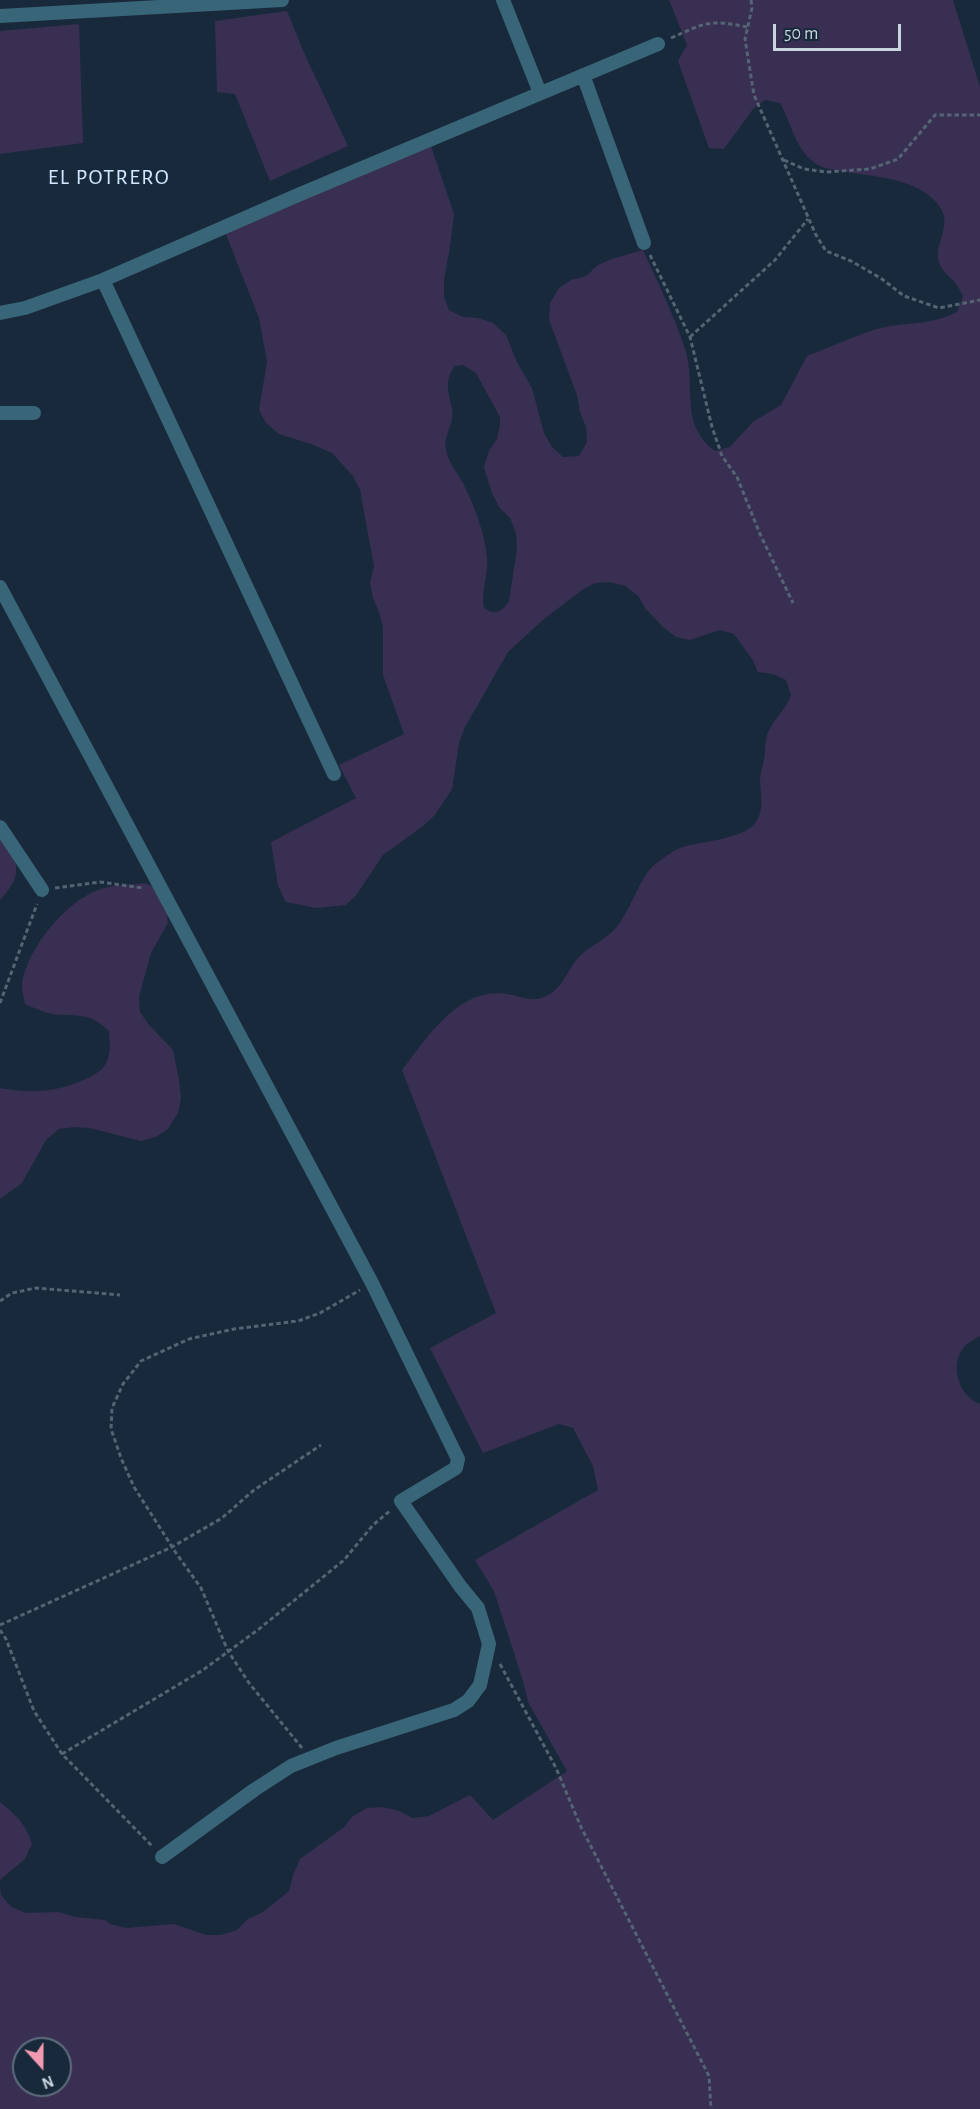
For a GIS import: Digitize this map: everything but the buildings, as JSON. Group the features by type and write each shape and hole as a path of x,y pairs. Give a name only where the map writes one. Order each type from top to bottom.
{"street":[{"path":"0,16 282,0"},
{"path":"503,0 540,93"},
{"path":"0,313 25,308 103,280 658,44"},
{"path":"583,75 644,243"},
{"path":"103,280 334,774"},
{"path":"0,413 34,413"},
{"path":"0,587 372,1283 458,1459 456,1468 401,1501 478,1608 489,1644 480,1685 468,1701 454,1710 336,1748 291,1766 162,1857"},
{"path":"0,827 42,890"}],"path":[{"path":"751,0 745,39 754,95 808,219 826,251 851,261 882,279 904,296 939,308 980,300"},
{"path":"658,44 703,24 720,21 748,27"},
{"path":"784,160 804,169 826,172 870,169 898,159 934,115 980,115"},
{"path":"690,337 775,260 808,219"},
{"path":"644,243 690,337 712,427 722,456 737,477 760,534 793,603"},
{"path":"0,1003 42,890 100,882 160,890"},
{"path":"310,1758 249,1683 228,1651 201,1588 134,1488 111,1429 112,1408 123,1384 141,1361 189,1339 234,1329 298,1321 320,1313 372,1283"},
{"path":"0,1301 12,1293 36,1288 120,1295"},
{"path":"0,1625 172,1547 222,1518 254,1490 321,1445"},
{"path":"62,1754 203,1670 260,1629 344,1560 373,1525 401,1501"},
{"path":"0,1630 6,1639 34,1711 62,1754 162,1857"},
{"path":"489,1644 556,1768 581,1827 709,2076 711,2109"}],"shaded area":[{"path":"669,0 953,0 980,87 980,1336 961,1351 957,1368 961,1386 966,1394 980,1404 980,2109 0,2109 0,1885 1,1895 11,1907 26,1913 59,1912 75,1917 105,1920 110,1924 126,1928 174,1924 206,1935 221,1935 237,1930 248,1919 263,1912 289,1891 300,1859 343,1828 353,1816 367,1808 383,1807 413,1818 429,1816 470,1795 493,1820 567,1771 528,1702 494,1591 475,1560 598,1490 593,1466 573,1428 559,1424 483,1453 430,1348 496,1313 402,1070 446,1017 459,1006 474,998 490,994 507,994 539,999 555,990 581,955 615,929 654,865 674,851 742,833 750,828 759,817 760,778 768,733 791,695 786,680 773,674 758,672 752,659 734,634 720,630 690,640 676,637 663,627 646,609 638,596 626,586 610,582 595,583 544,619 508,652 465,727 459,743 452,789 434,816 383,855 357,894 346,905 316,908 286,902 278,886 271,842 356,798 339,765 404,734 383,675 383,627 370,582 374,566 360,490 353,476 332,453 279,434 266,423 259,410 267,362 259,318 225,232 430,143 454,214 444,280 444,297 449,310 463,317 478,318 493,323 506,335 517,362 532,388 544,433 552,447 563,457 579,456 587,442 586,427 577,395 549,320 550,303 559,288 571,280 586,276 598,265 612,259 643,250 671,311 685,349 690,377 692,416 696,428 715,451 730,447 753,422 781,405 807,356 874,330 946,317 957,312 963,296 939,262 938,252 944,228 944,215 933,198 909,184 818,165 799,145 780,103 765,100 753,109 724,149 709,148 678,61 687,45","holes":["463,365 476,373 500,417 497,439 489,451 484,467 491,491 499,507 510,518 516,533 517,549 509,601 498,612 484,608 483,593 487,561 485,544 470,497 446,450 446,439 452,419 448,392 449,377 455,366"]},
{"path":"287,11 348,146 270,181 235,94 217,92 215,21"},
{"path":"79,24 83,143 0,154 0,31"},
{"path":"0,830 14,858 16,873 14,881 0,900"},
{"path":"145,883 160,890 166,907 168,923 151,953 139,997 140,1012 173,1050 181,1098 178,1113 168,1129 156,1137 141,1141 90,1128 59,1129 46,1140 22,1183 0,1199 0,1088 45,1091 77,1083 101,1070 108,1059 109,1052 109,1031 95,1020 82,1016 52,1014 25,1004 22,986 30,958 60,916 85,896 109,887"},
{"path":"0,1802 20,1820 32,1844 25,1859 0,1880"}],"district":[{"name":"EL POTRERO","path":"109,177"}]}
